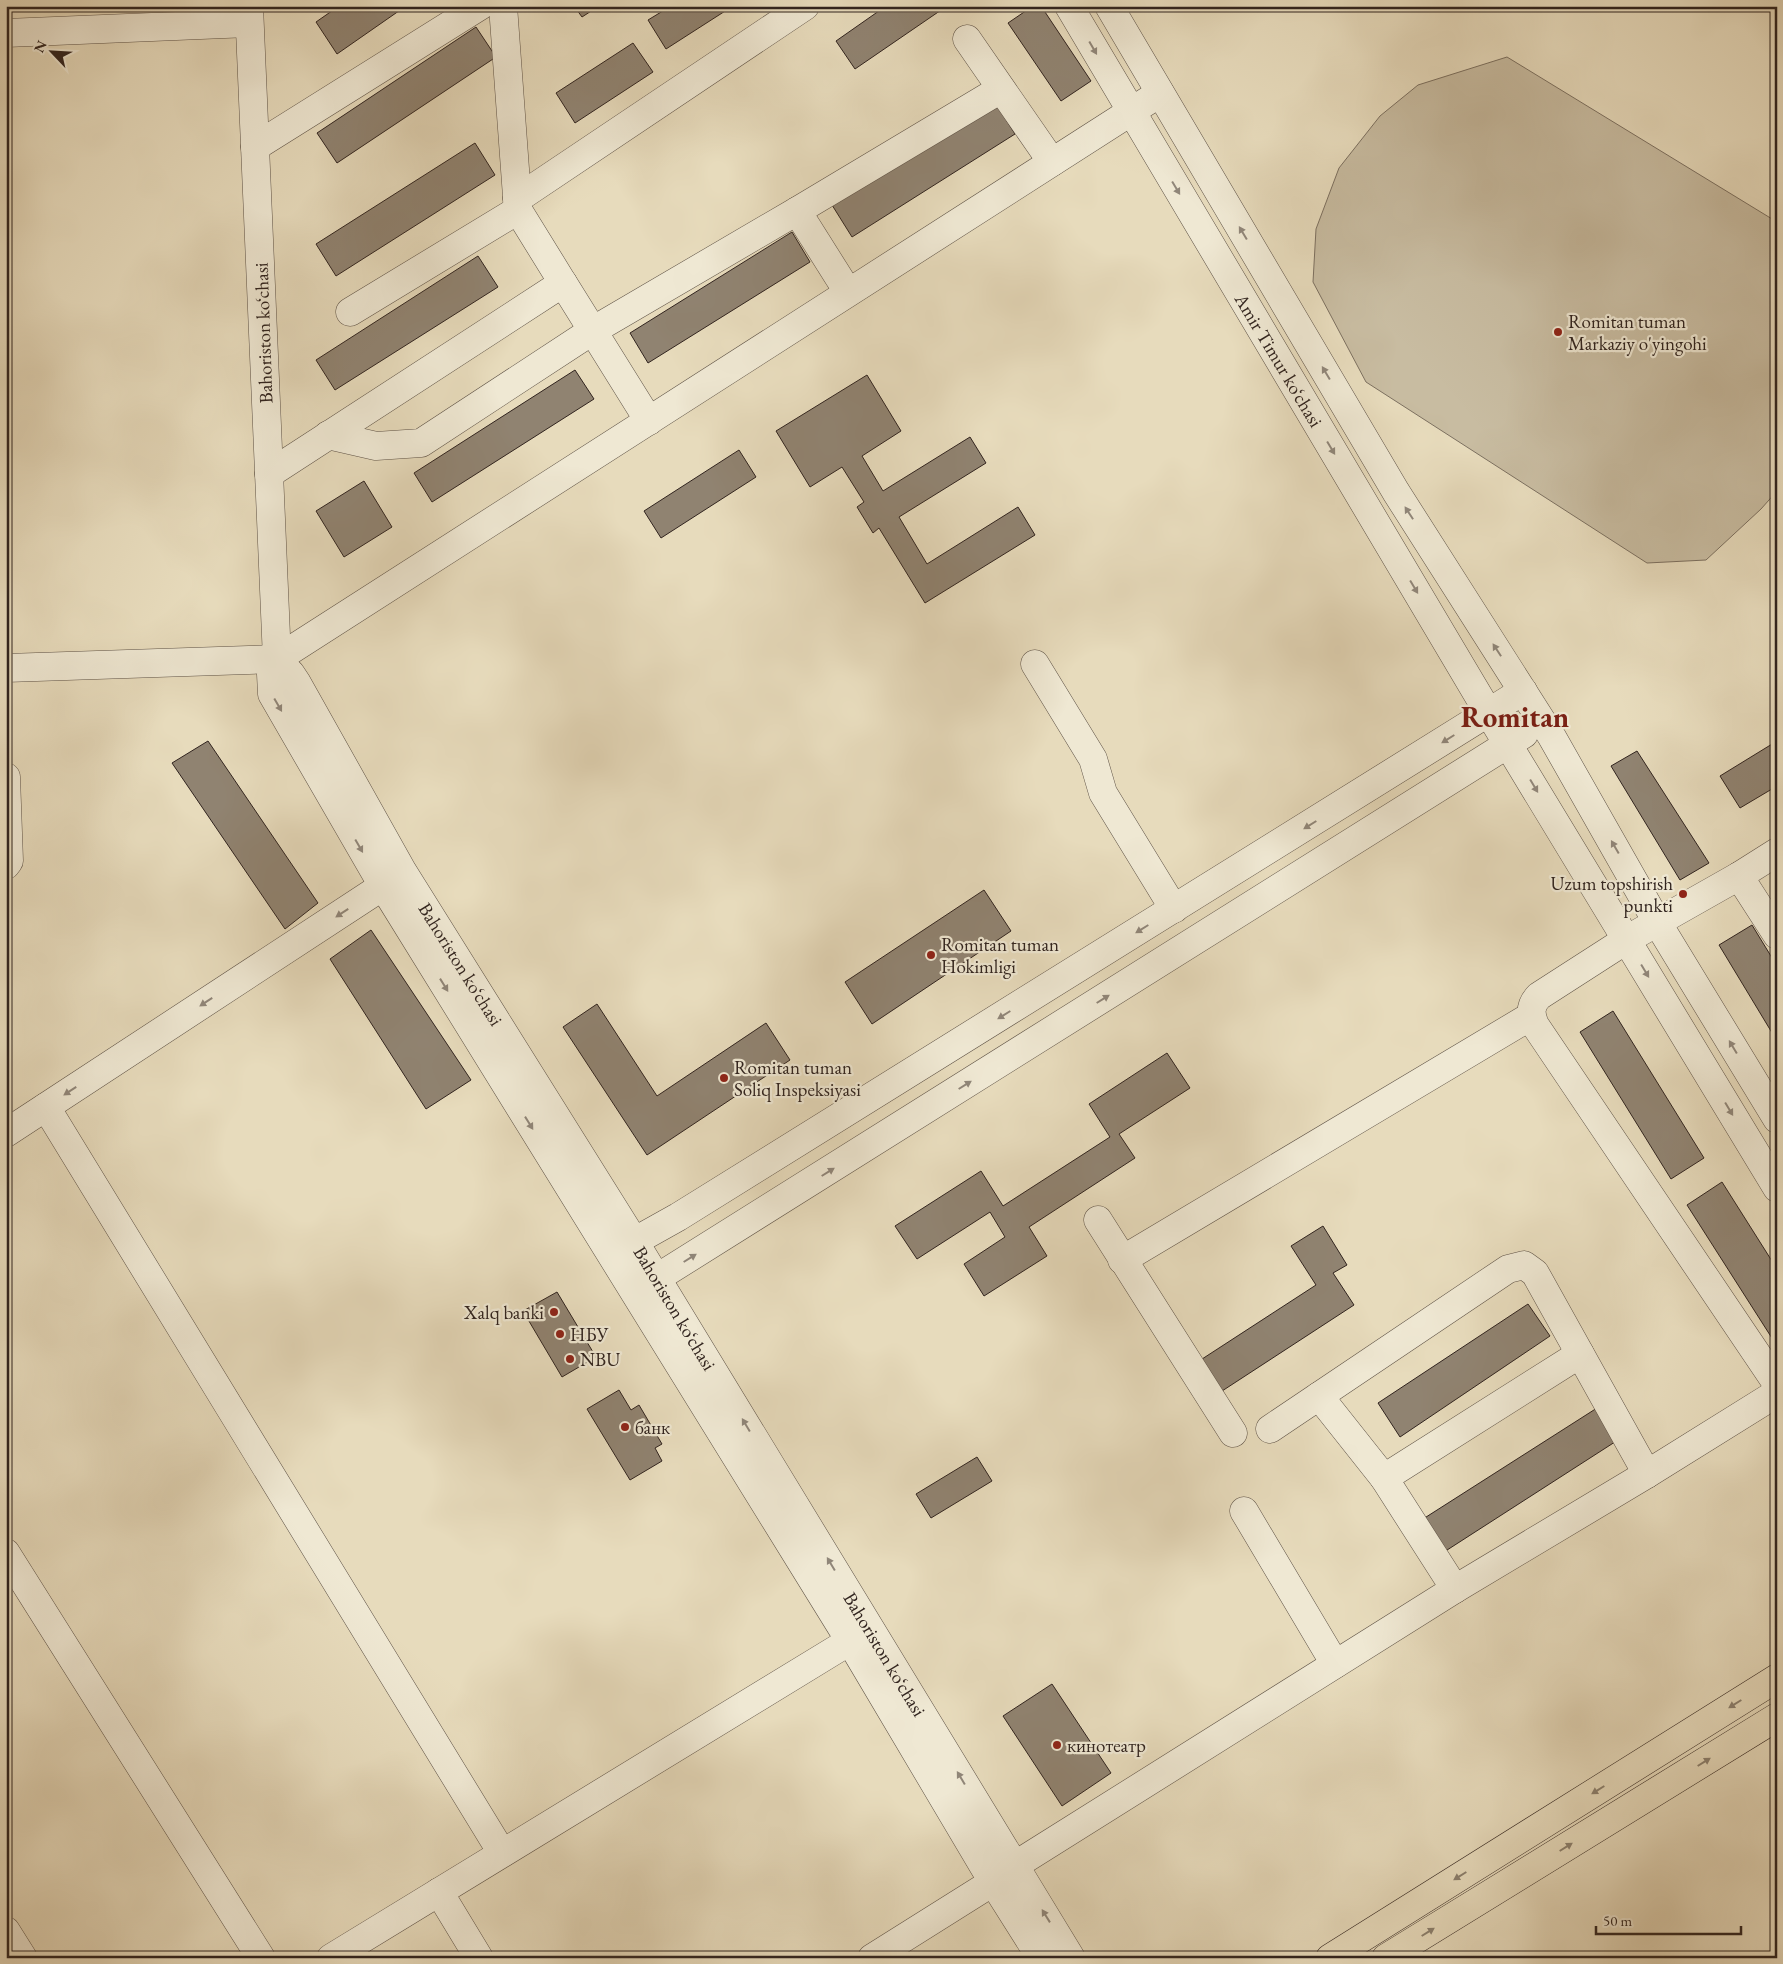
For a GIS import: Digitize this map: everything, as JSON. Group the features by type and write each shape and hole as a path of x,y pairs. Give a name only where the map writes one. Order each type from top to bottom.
{"main road":[{"path":"1330,1958 1777,1678"},
{"path":"1386,1958 1777,1717"}],"street":[{"path":"255,147 480,6"},
{"path":"503,6 517,204 592,331 649,421"},
{"path":"350,312 517,204 805,6"},
{"name":"Amir Timur ko‘chasi","path":"1069,6 1130,112 1489,713 1777,1188"},
{"name":"Amir Timur ko‘chasi","path":"1109,6 1396,492 1523,691 1657,922 1777,1119"},
{"path":"6,33 249,15"},
{"name":"Bahoriston ko‘chasi","path":"249,15 277,659 271,674 272,694 382,886 622,1248 657,1279 1071,1958"},
{"path":"967,39 1052,162"},
{"path":"328,435 376,446 421,443 592,331 797,212 1001,89"},
{"path":"6,668 277,659 1160,93"},
{"path":"797,212 848,292"},
{"path":"269,474 564,283"},
{"name":"Bahoriston ko‘chasi","path":"277,659 297,683 622,1248 634,1293 850,1642 1041,1958"},
{"path":"1035,664 1093,759 1103,792 1174,909"},
{"path":"622,1248 678,1217 1523,691"},
{"path":"634,1293 1541,723"},
{"path":"6,777 9,861 6,865"},
{"path":"1777,852 1739,876 1626,940 1540,996 1532,1006 1531,1016 1535,1025 1777,1384"},
{"path":"1739,876 1777,936"},
{"path":"6,1133 382,886"},
{"path":"1122,1260 1531,1016"},
{"path":"46,1107 502,1853"},
{"path":"1098,1220 1234,1433"},
{"path":"1270,1429 1508,1269 1524,1265 1535,1273 1647,1474"},
{"path":"1384,1478 1580,1354"},
{"path":"1014,1866 1455,1588 1647,1474 1777,1393"},
{"path":"1319,1396 1384,1478 1455,1588"},
{"path":"1244,1510 1335,1664"},
{"path":"6,1553 261,1958"},
{"path":"331,1958 850,1642"},
{"path":"872,1958 994,1882"},
{"path":"439,1892 479,1958"},
{"path":"6,1930 23,1958"}],"shaded area":[{"name":"Romitan tuman Markaziy o'yingohi","path":"1507,57 1777,222 1777,491 1761,509 1706,560 1647,563 1366,382 1313,282 1316,229 1339,168 1380,116 1418,85"}],"building":[{"path":"339,6 406,6 337,54 316,22"},
{"path":"574,6 599,6 582,17"},
{"path":"671,6 733,6 666,49 648,20"},
{"path":"886,6 947,6 855,69 836,41"},
{"path":"1033,6 1041,6 1091,81 1061,101 1008,23"},
{"path":"476,27 496,57 337,163 317,133"},
{"path":"633,43 653,72 575,123 556,93"},
{"path":"995,102 1015,134 852,237 832,205"},
{"path":"475,143 495,175 336,276 316,244"},
{"path":"792,232 810,262 648,363 630,333"},
{"path":"478,256 498,287 335,390 316,360"},
{"path":"575,370 594,399 432,502 414,473"},
{"path":"867,375 901,431 862,456 883,491 970,437 986,463 899,517 927,564 1018,507 1035,535 925,603 879,528 873,533 857,507 864,502 842,467 810,487 776,431"},
{"path":"739,450 756,477 661,538 644,511"},
{"path":"364,481 392,527 344,557 316,511"},
{"path":"208,741 318,903 285,929 172,763"},
{"path":"1777,741 1777,786 1740,808 1720,776"},
{"path":"1637,751 1709,863 1680,880 1611,766"},
{"name":"Romitan tuman Hokimligi","path":"984,890 1011,931 872,1024 845,982"},
{"path":"1752,925 1777,966 1777,1041 1719,945"},
{"path":"371,930 471,1080 426,1109 330,959"},
{"name":"Romitan tuman Soliq Inspeksiyasi","path":"597,1004 657,1096 766,1023 790,1060 647,1155 563,1027"},
{"path":"1613,1011 1704,1158 1671,1179 1580,1032"},
{"path":"1167,1053 1190,1088 1119,1134 1135,1158 1029,1227 1047,1256 984,1296 964,1264 1005,1237 990,1212 917,1259 895,1226 981,1171 1003,1206 1110,1137 1089,1104"},
{"path":"1722,1182 1777,1269 1777,1346 1687,1205"},
{"path":"1323,1226 1347,1265 1333,1273 1354,1305 1219,1393 1199,1361 1316,1285 1291,1246"},
{"name":"НБУ","path":"557,1292 596,1357 562,1377 523,1311"},
{"path":"1528,1304 1550,1336 1400,1437 1378,1403"},
{"name":"банк","path":"619,1390 631,1410 639,1405 662,1444 655,1448 662,1461 630,1480 587,1409"},
{"path":"1597,1408 1618,1440 1444,1552 1423,1519"},
{"path":"977,1457 992,1481 931,1518 916,1494"},
{"name":"кинотеатр","path":"1052,1684 1111,1773 1062,1806 1003,1716"}],"place":[{"name":"Romitan tuman Markaziy o'yingohi","path":"1558,332"},
{"name":"Uzum topshirish punkti","path":"1683,894"},
{"name":"Romitan tuman Hokimligi","path":"931,955"},
{"name":"Romitan tuman Soliq Inspeksiyasi","path":"724,1078"},
{"name":"Xalq banki","path":"554,1312"},
{"name":"НБУ","path":"560,1334"},
{"name":"NBU","path":"570,1359"},
{"name":"банк","path":"625,1427"},
{"name":"кинотеатр","path":"1057,1745"}],"district":[{"name":"Romitan","path":"1515,717"}]}
